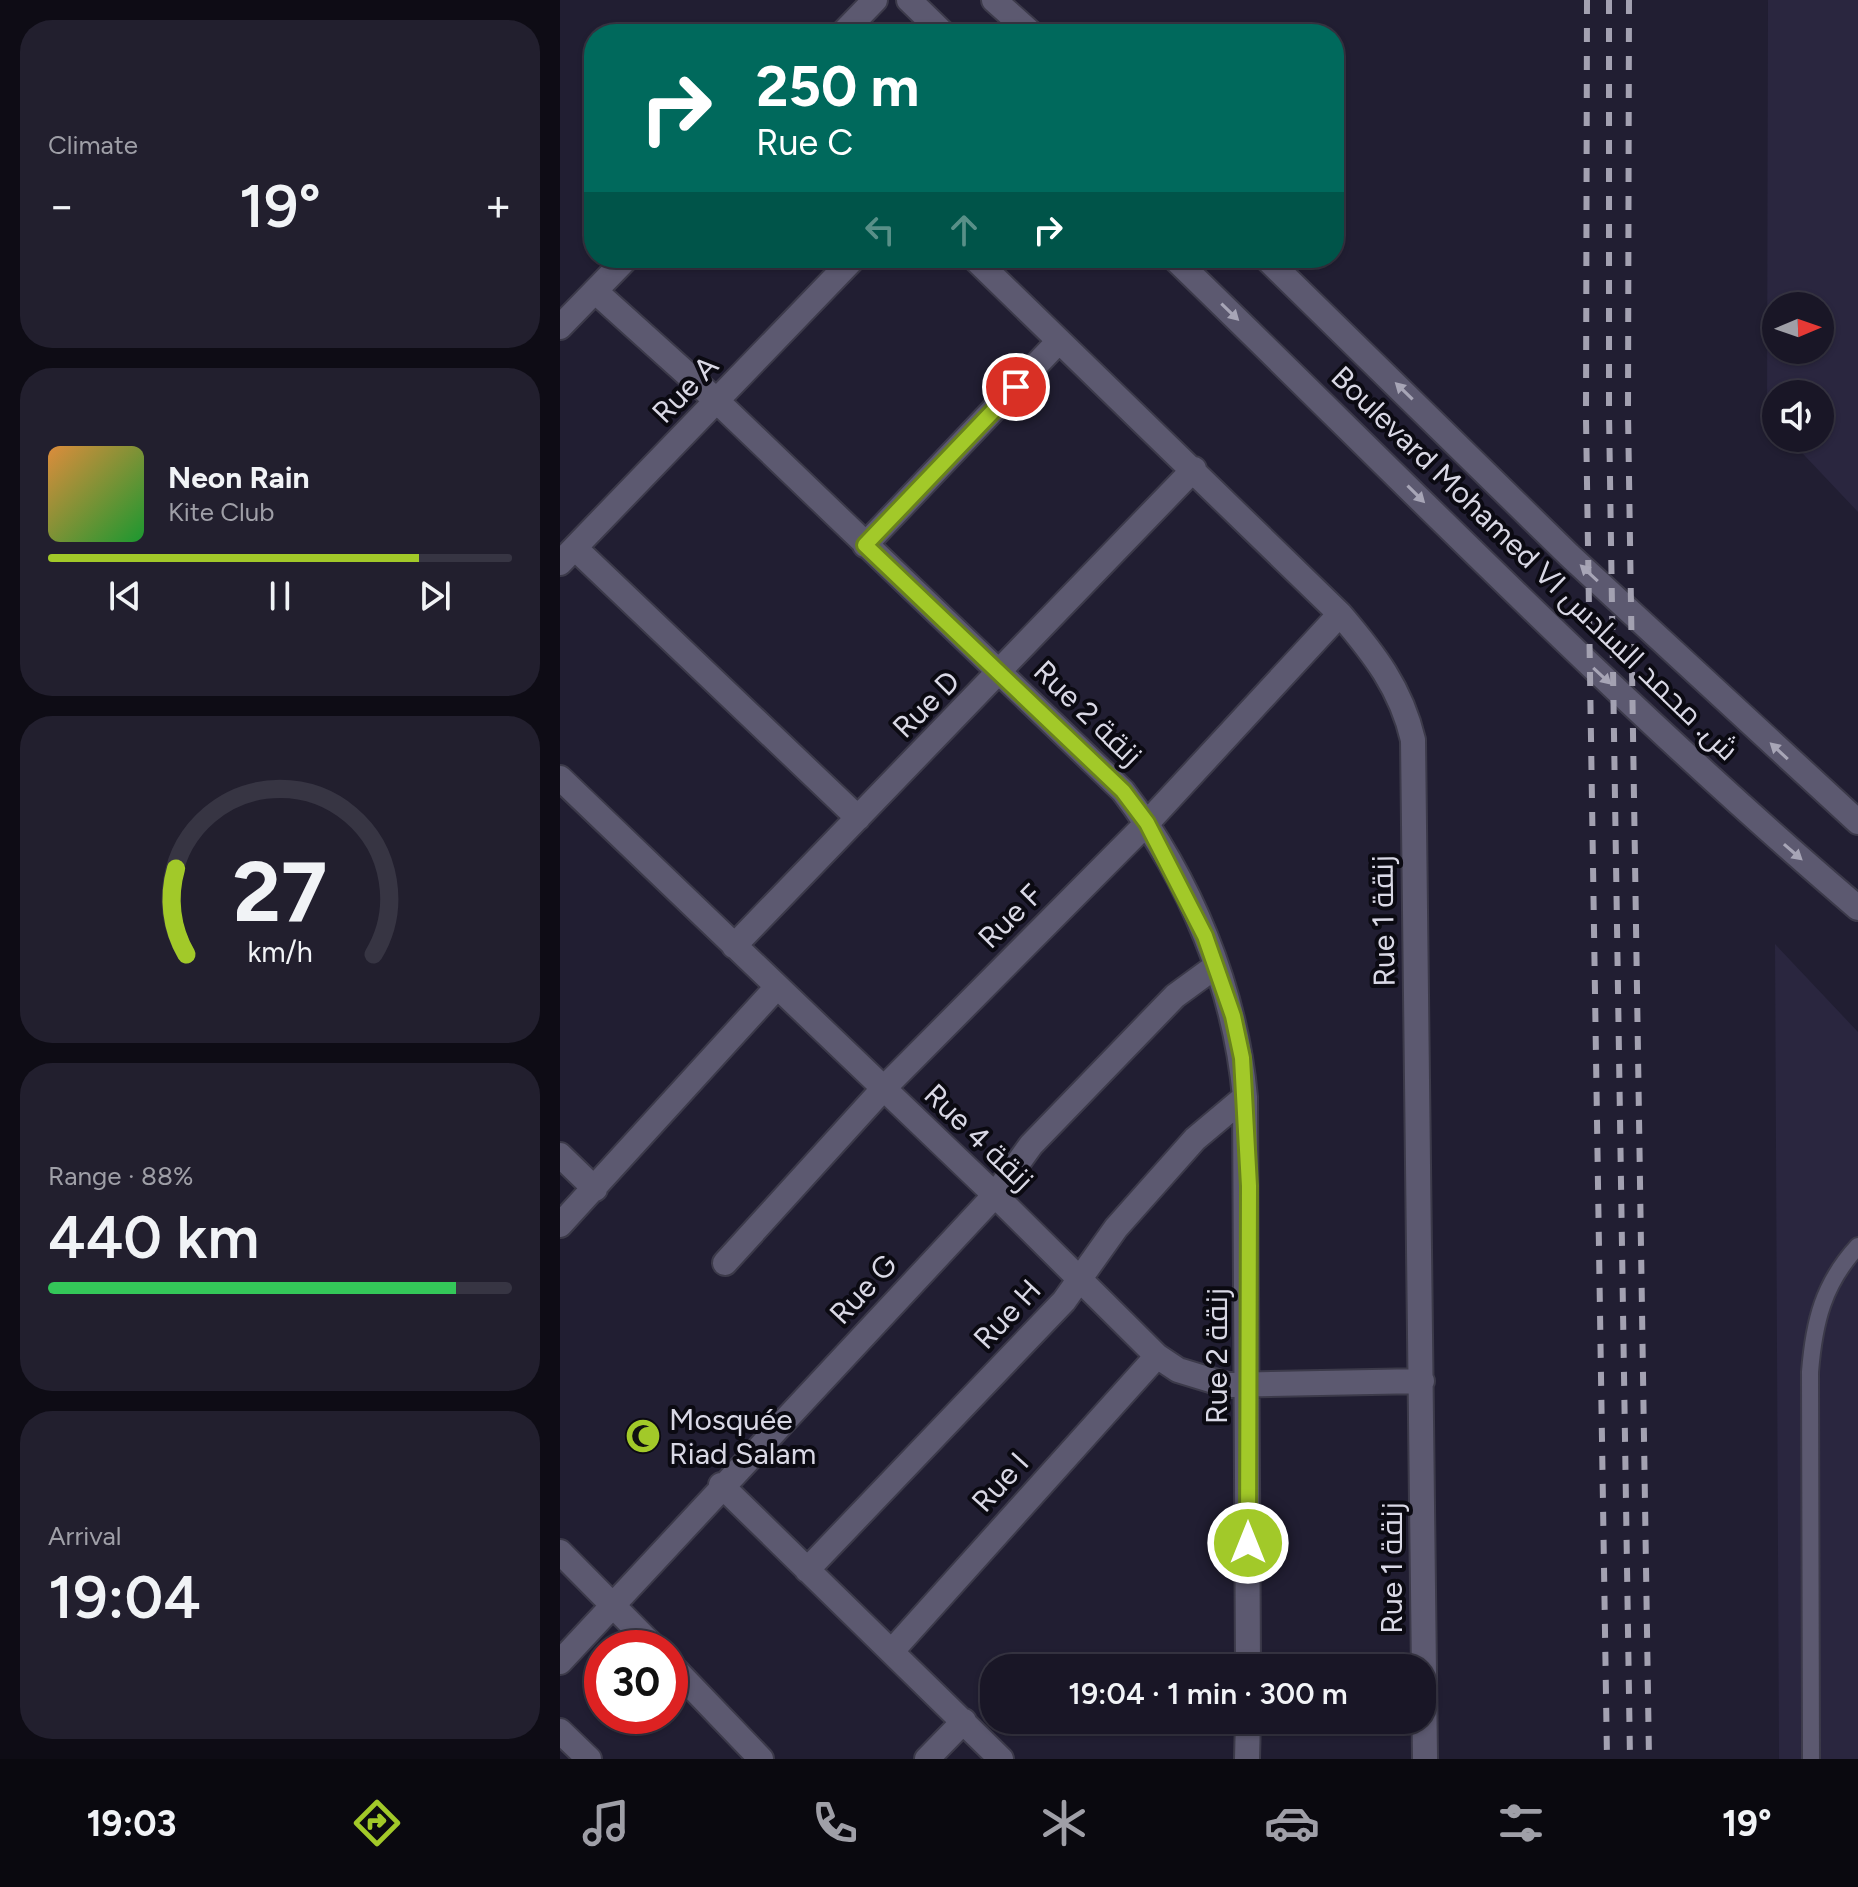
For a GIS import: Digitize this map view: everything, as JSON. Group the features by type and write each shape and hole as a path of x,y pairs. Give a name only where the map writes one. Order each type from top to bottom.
{"street":[{"path":"852,24 875,0"},
{"path":"909,0 934,24"},
{"path":"994,0 1021,24"},
{"path":"560,327 617,268"},
{"name":"Rue A","path":"568,556 845,268"},
{"name":"Rue 1 زنقة","path":"984,268 1340,614 1395,685 1413,740 1425,1759"},
{"name":"Boulevard Mohamed VI ش. محمد السادس","path":"1184,268 1572,649 1778,840 1858,908"},
{"name":"Boulevard Mohamed VI ش. محمد السادس","path":"1276,268 1569,555 1858,822"},
{"name":"Rue 2 زنقة","path":"595,291 718,402 1123,791 1147,823 1189,900 1233,1016 1245,1097 1248,1654"},
{"path":"865,545 1059,341"},
{"name":"Rue D","path":"734,946 1001,673 1194,469"},
{"path":"568,556 858,818"},
{"name":"Rue F","path":"725,1263 883,1089 1147,823 1340,614"},
{"name":"Rue 4 زنقة","path":"560,778 995,1195 1157,1356 1178,1370 1202,1380 1248,1386 1422,1381"},
{"name":"Rue G","path":"560,1662 721,1485 995,1195 1031,1145 1175,996 1216,966"},
{"path":"560,1225 777,987"},
{"name":"Rue H","path":"807,1570 1081,1282 1116,1228 1195,1139 1245,1097"},
{"path":"560,1155 595,1189"},
{"name":"Rue I","path":"892,1651 1157,1356"},
{"path":"721,1485 1001,1759"},
{"path":"560,1552 638,1630"},
{"path":"688,1683 761,1759"},
{"path":"927,1759 964,1721"},
{"path":"560,1731 589,1759"},
{"path":"1247,1759 1248,1734"}],"lane":[{"path":"1811,1759 1810,1372 1813,1333 1819,1307 1832,1278 1858,1246"}],"shaded area":[{"path":"1768,0 1858,0 1858,512 1801,452 1834,452 1834,380 1767,380 1767,364 1834,364 1834,292 1767,292"},
{"path":"1775,944 1858,1032 1858,1759 1779,1759"}],"railway":[{"path":"1587,0 1586,419 1607,1759"},
{"path":"1609,0 1609,414 1630,1759"},
{"path":"1629,0 1628,413 1649,1759"}],"place":[{"name":"Mosquée Riad Salam","path":"643,1436"}],"route":[{"path":"1016,387 865,545 1123,791 1147,823 1205,936 1233,1016 1242,1058 1245,1097 1249,1186 1248,1543"}]}
